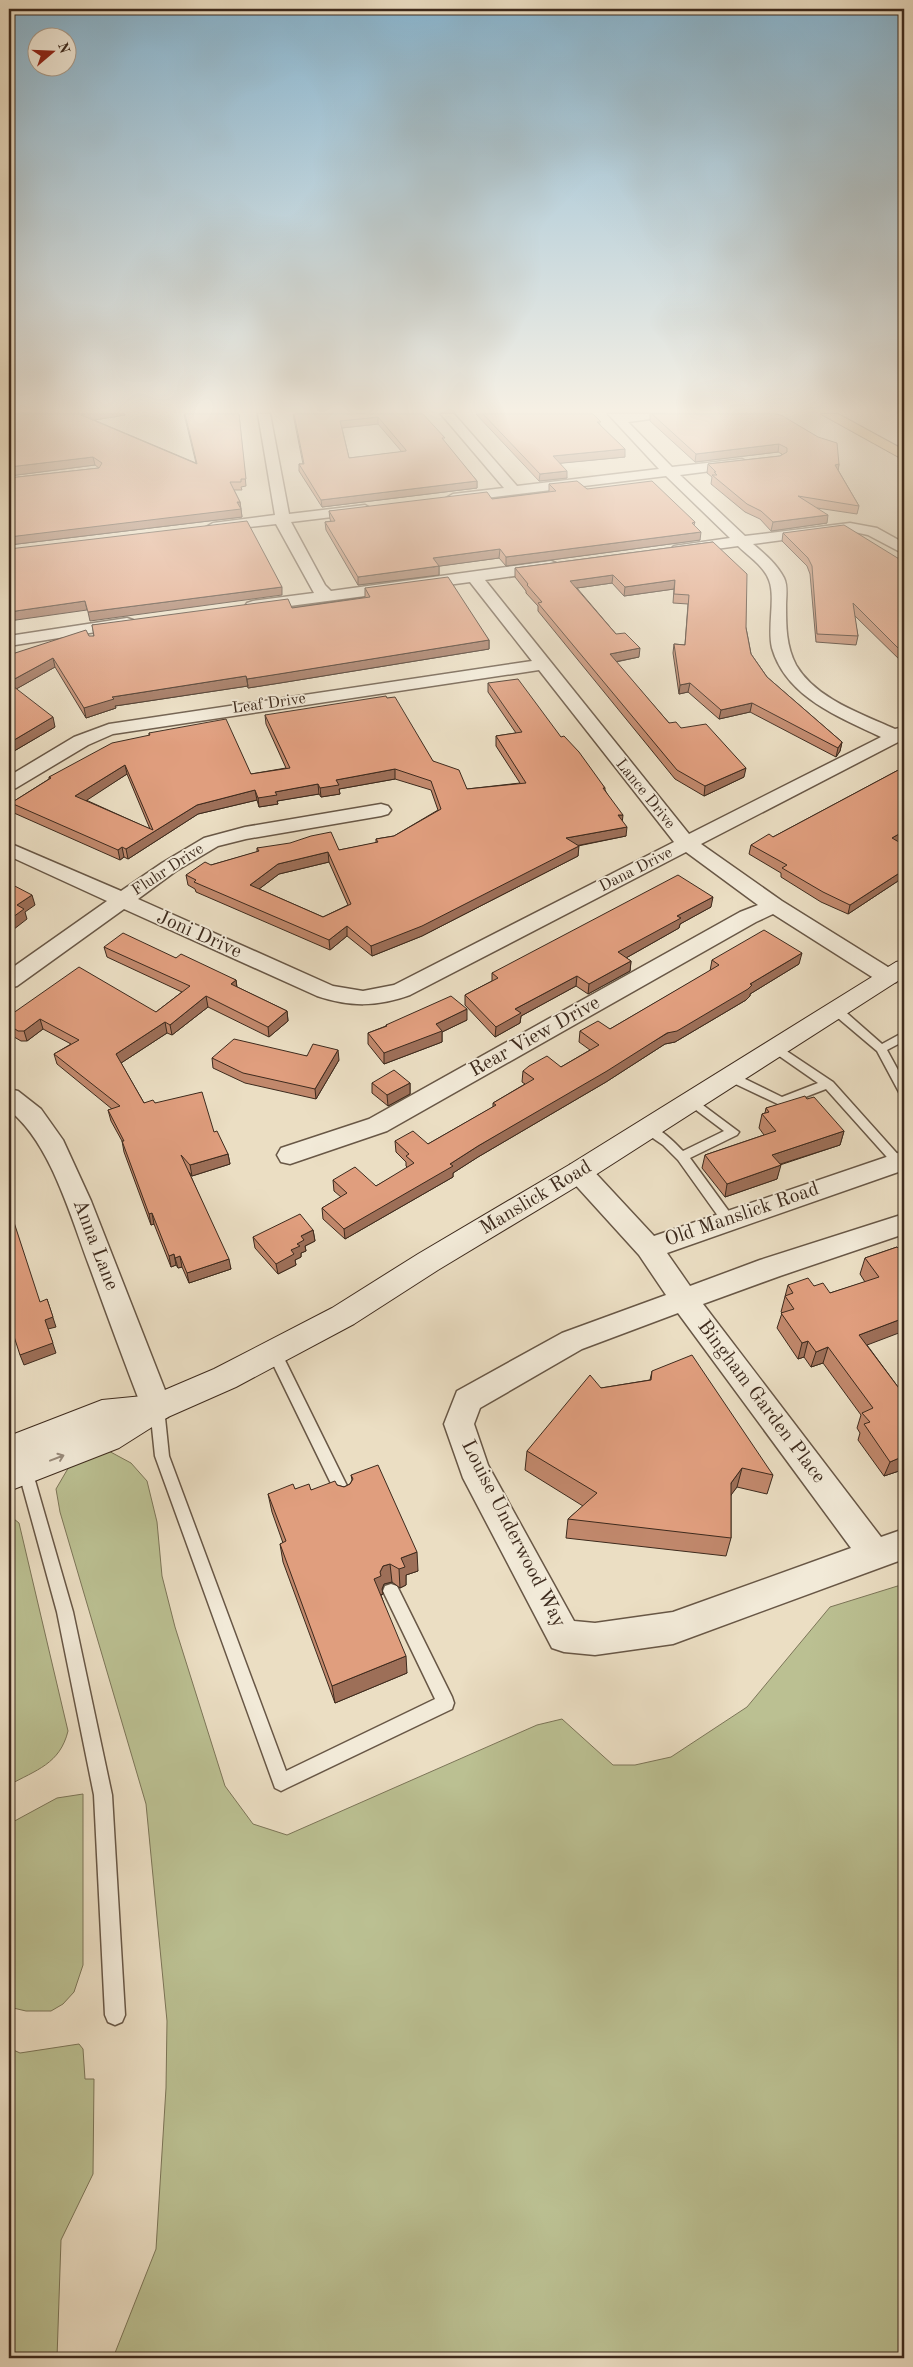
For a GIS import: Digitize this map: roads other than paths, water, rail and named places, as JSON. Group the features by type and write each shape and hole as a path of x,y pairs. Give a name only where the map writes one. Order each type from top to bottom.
{"main road":[{"name":"Manslick Road","path":"14,1466 108,1438 157,1408 225,1378 343,1316 428,1262 647,1130 899,972"}],"street":[{"path":"202,529 238,524"},
{"path":"285,524 318,588 326,596"},
{"path":"726,524 768,566 777,580 780,644 791,672 799,682 825,700 900,734"},
{"path":"666,550 842,527 866,529 878,533 904,549"},
{"path":"240,607 570,563"},
{"name":"Lance Drive","path":"474,576 668,824 687,844 774,906 899,972"},
{"path":"9,641 144,620"},
{"name":"Leaf Drive","path":"9,784 81,741 110,730 543,664"},
{"name":"Dana Drive","path":"365,1000 386,996 402,990 900,734"},
{"name":"Fluhr Drive","path":"9,980 169,867 211,842 245,833 381,810"},
{"name":"Joni Drive","path":"9,849 121,901 325,991 340,997 365,1000"},
{"name":"Rear View Drive","path":"290,1155 378,1125 739,922 774,906"},
{"name":"Anna Lane","path":"9,1097 32,1115 50,1140 78,1200 157,1408"},
{"name":"Old Manslick Road","path":"579,1172 649,1248 901,1161"},
{"name":"Louise Underwood Way","path":"904,1224 770,1268 685,1301 572,1341 468,1400 459,1424 474,1468 564,1636 595,1639 673,1628 904,1544"},
{"name":"Bingham Garden Place","path":"649,1248 685,1301 875,1555"}],"lane":[{"path":"836,1010 881,1049 904,1092"},
{"path":"881,1049 904,1036"},
{"path":"776,1048 827,1084 901,1161"},
{"path":"731,1077 782,1102 827,1084"},
{"path":"682,1158 733,1132 692,1101"},
{"path":"647,1130 667,1142 682,1158 728,1220"},
{"path":"274,1352 345,1497"},
{"path":"157,1408 162,1456 281,1782 446,1703 391,1591"},
{"path":"14,1466 65,1612 103,1795 115,2015"}]}
